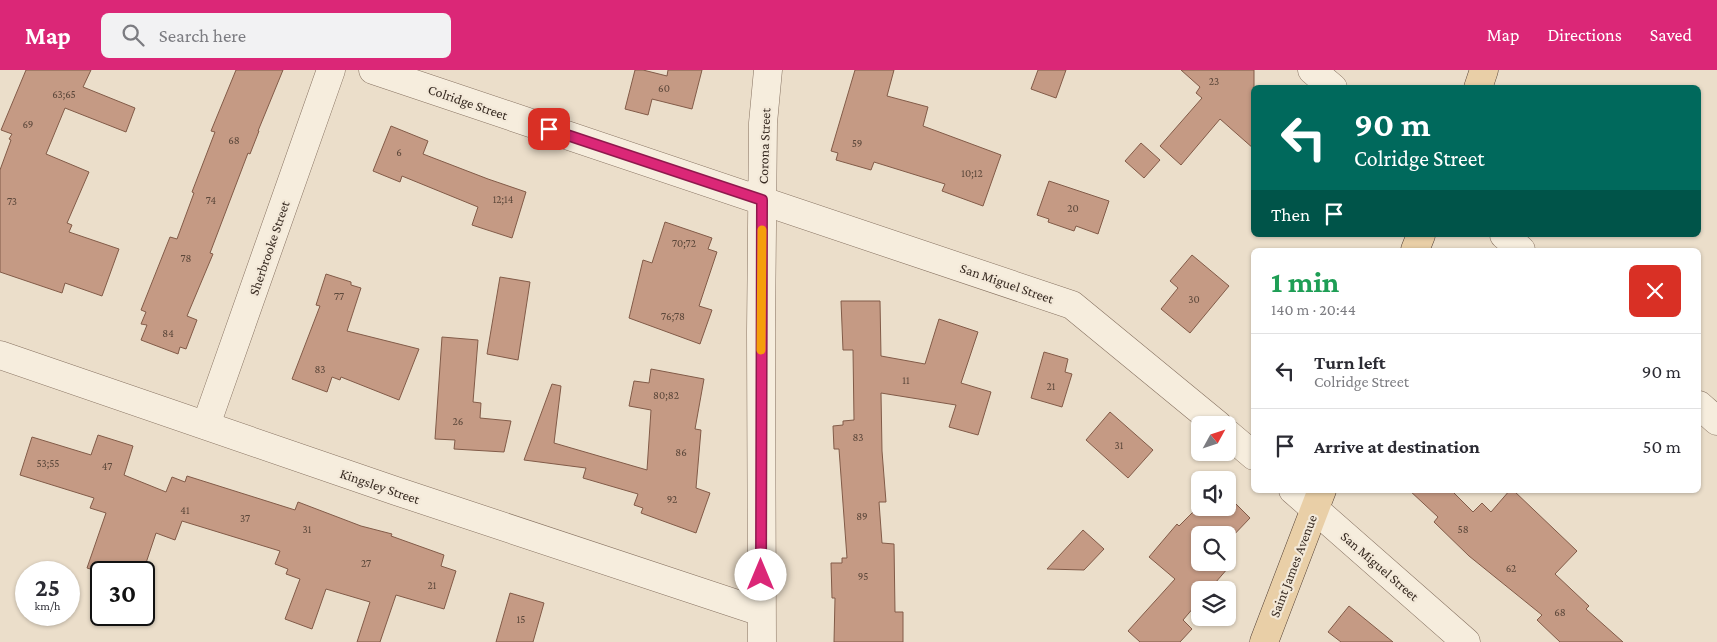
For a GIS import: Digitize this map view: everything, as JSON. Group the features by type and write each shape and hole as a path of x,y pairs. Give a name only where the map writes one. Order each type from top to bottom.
{"main road":[{"path":"1479,85 1484,70"},
{"name":"Saint James Avenue","path":"1264,642 1318,499"}],"street":[{"name":"Sherbrooke Street","path":"206,425 331,70"},
{"name":"Colridge Street","path":"373,70 762,200"},
{"name":"Corona Street","path":"762,642 762,200 763,123 768,70"},
{"path":"1312,70 1330,85"},
{"name":"San Miguel Street","path":"762,200 1072,305 1207,416"},
{"path":"1506,237 1519,248"},
{"name":"Kingsley Street","path":"0,355 396,491 761,612"},
{"path":"1701,407 1717,421"},
{"path":"1236,441 1251,453"},
{"name":"San Miguel Street","path":"1301,493 1318,499 1466,642"}],"building":[{"path":"26,70 91,70 83,87 135,108 126,132 65,108 46,154 89,172 67,223 72,225 69,232 119,249 102,296 65,283 62,293 0,272 0,170 12,134 1,130"},
{"path":"236,70 283,70 250,154 248,153 210,253 213,254 187,316 197,320 186,349 180,347 178,354 141,340 147,325 141,324 146,312 141,310 170,237 177,239 194,193 192,192 215,132 211,131"},
{"path":"635,70 667,76 668,70 702,70 692,109 652,99 648,115 625,109"},
{"path":"855,70 894,70 887,96 928,107 923,126 1001,155 983,206 942,191 945,184 874,162 871,170 836,160 838,153 831,151"},
{"path":"1038,70 1066,70 1056,98 1031,89"},
{"path":"1181,70 1254,70 1254,85 1251,85 1251,146 1220,119 1181,165 1160,146 1202,98 1196,93 1200,87"},
{"path":"391,126 428,141 423,154 526,192 512,238 472,225 478,207 402,176 400,182 373,171"},
{"path":"1141,143 1160,160 1144,178 1125,161"},
{"path":"1049,181 1109,201 1098,234 1076,226 1074,231 1048,222 1049,219 1037,215"},
{"path":"665,222 712,238 708,249 717,252 699,306 712,310 700,344 629,318 643,260 652,263"},
{"path":"1192,255 1229,286 1190,333 1161,309 1178,288 1170,281"},
{"path":"326,274 351,282 351,285 361,288 347,331 419,349 399,400 341,377 340,380 332,377 327,392 292,379 320,306 316,305"},
{"path":"500,277 530,282 518,360 487,354"},
{"path":"841,301 880,301 881,356 925,364 939,319 978,332 961,383 991,392 978,435 949,427 956,405 881,393 882,451 886,502 879,502 882,543 894,544 895,612 903,612 903,642 834,642 835,598 832,598 831,563 842,563 842,558 847,558 839,449 834,449 833,426 843,425 843,421 854,420 853,350 843,350"},
{"path":"442,337 478,340 473,402 481,403 480,418 511,421 504,452 454,449 455,440 435,439"},
{"path":"1044,352 1068,359 1065,372 1072,374 1062,407 1031,398"},
{"path":"651,369 704,379 695,429 701,430 696,488 710,493 696,533 641,513 643,508 634,505 638,494 583,478 586,468 524,460 552,384 561,386 554,443 647,470 651,410 629,406 634,381 649,383"},
{"path":"1110,412 1153,450 1128,478 1086,440"},
{"path":"98,435 133,446 124,475 166,492 172,477 185,482 187,476 295,510 298,502 361,526 392,534 391,536 444,555 441,566 456,571 444,609 396,595 380,642 357,642 370,602 326,589 312,629 285,619 300,579 286,574 288,569 275,564 280,551 182,521 175,540 156,533 147,561 90,561 90,569 87,568 106,513 90,508 94,498 20,475 32,437 91,455"},
{"path":"1412,493 1454,493 1473,512 1482,503 1491,512 1507,493 1516,493 1577,551 1555,574 1589,606 1586,609 1623,642 1560,642 1537,620 1542,615 1469,556 1434,522 1438,517"},
{"path":"1236,504 1250,518 1236,533 1236,526 1191,526 1191,571 1225,571 1217,581 1191,581 1191,611 1183,620 1192,629 1180,642 1140,642 1128,631 1175,579 1149,557 1177,524 1179,526 1191,514 1191,516 1236,516"},
{"path":"1083,530 1104,549 1084,570 1047,569"},
{"path":"510,593 544,603 533,642 496,642"},
{"path":"1349,606 1393,642 1341,642 1328,632"}],"slow traffic":[{"path":"761,350 762,230"}],"route":[{"path":"549,129 762,200 761,575"}]}
